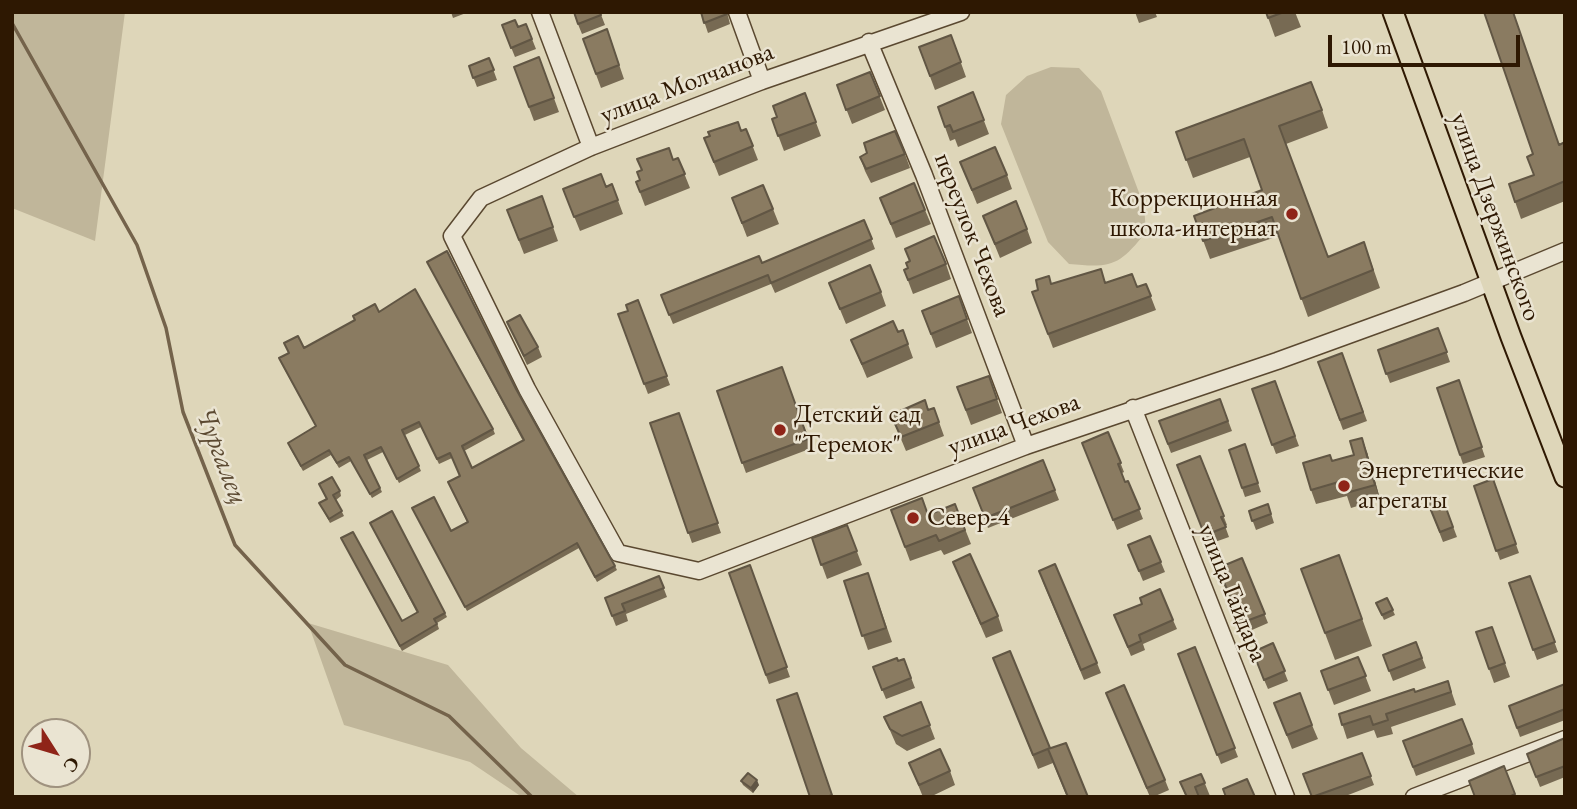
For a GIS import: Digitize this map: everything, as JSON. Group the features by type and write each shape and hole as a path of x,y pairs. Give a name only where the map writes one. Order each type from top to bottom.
{"main road":[{"name":"улица Дзержинского","path":"1393,12 1565,477"}],"street":[{"path":"540,12 591,147"},
{"path":"737,12 762,81"},
{"name":"улица Молчанова","path":"452,236 481,198 591,147 762,81 961,12"},
{"name":"переулок Чехова","path":"869,42 924,175 1026,446"},
{"name":"улица Чехова","path":"452,236 527,389 618,553 699,571 1026,446 1277,360 1491,282 1565,251"},
{"name":"улица Гайдара","path":"1133,408 1286,797"},
{"path":"1414,797 1565,739"}],"shaded area":[{"path":"12,12 125,12 95,241 12,208"},
{"path":"1051,67 1079,68 1101,91 1144,206 1146,232 1129,252 1105,265 1069,264 1048,242 1001,124 1006,95 1027,76"},
{"path":"308,623 448,665 521,748 579,797 522,797 470,762 344,725"}],"building":[{"path":"574,12 600,12 601,15 578,24"},
{"path":"701,12 726,12 727,14 704,23"},
{"path":"1266,12 1284,12 1268,18"},
{"path":"1484,12 1513,12 1559,145 1565,142 1565,181 1515,202 1509,184 1534,175 1527,157 1533,154"},
{"path":"515,20 518,27 526,24 532,39 511,48 502,25"},
{"path":"607,29 619,65 596,74 583,39"},
{"path":"951,35 961,62 930,76 919,47"},
{"path":"539,57 554,98 529,107 514,67"},
{"path":"489,58 494,70 473,78 469,66"},
{"path":"870,72 880,96 846,110 837,85"},
{"path":"1311,82 1322,110 1279,126 1328,257 1364,242 1373,270 1301,299 1272,217 1203,241 1194,216 1262,190 1244,139 1186,160 1176,132"},
{"path":"973,92 984,120 953,132 950,125 945,127 938,107"},
{"path":"805,93 816,122 778,136 772,119 777,117 773,106"},
{"path":"738,122 741,131 746,129 753,146 714,162 704,138 710,136 708,132"},
{"path":"895,131 905,154 866,169 860,157 867,153 864,143"},
{"path":"995,147 1007,175 972,190 960,162"},
{"path":"669,148 673,160 678,158 685,174 640,192 636,182 640,180 637,172 642,170 637,159"},
{"path":"601,174 606,187 612,184 618,200 574,217 563,189"},
{"path":"914,183 925,210 891,224 880,198"},
{"path":"763,185 773,209 742,223 732,198"},
{"path":"542,196 553,227 519,240 507,210"},
{"path":"1016,201 1027,229 995,244 983,216"},
{"path":"864,220 872,239 771,283 768,275 669,315 661,295 759,256 762,263"},
{"path":"934,236 946,264 908,280 904,270 908,268 906,263 910,261 905,249"},
{"path":"447,251 516,389 615,566 595,577 577,543 465,607 412,508 434,497 451,531 468,522 448,482 460,476 450,453 437,459 419,422 402,430 419,466 397,479 381,447 364,455 380,488 370,494 349,457 337,463 329,450 301,466 288,443 316,426 279,358 289,353 284,343 298,336 304,348 355,320 353,316 375,304 379,312 415,289 493,429 462,446 472,468 524,440 427,262"},
{"path":"870,265 881,292 840,309 829,283"},
{"path":"1101,269 1105,283 1132,274 1137,287 1146,284 1151,296 1048,334 1032,292 1038,290 1036,280 1049,276 1051,284"},
{"path":"959,296 967,319 931,334 922,311"},
{"path":"638,300 667,376 644,384 618,314 628,311 626,305"},
{"path":"520,315 538,347 524,356 507,322"},
{"path":"893,321 898,332 903,330 908,344 862,364 851,340"},
{"path":"1438,328 1447,352 1386,374 1378,350"},
{"path":"1342,353 1363,412 1340,420 1318,362"},
{"path":"782,367 808,439 742,463 717,391"},
{"path":"989,376 997,399 966,410 957,387"},
{"path":"1459,380 1482,447 1460,455 1437,388"},
{"path":"1275,381 1295,436 1272,445 1252,389"},
{"path":"1220,399 1228,421 1168,444 1159,421"},
{"path":"925,400 928,410 934,408 939,422 901,437 891,415"},
{"path":"679,413 718,523 688,533 650,423"},
{"path":"1108,432 1121,463 1118,464 1125,482 1128,481 1140,509 1113,520 1082,443"},
{"path":"1362,438 1375,485 1346,493 1342,481 1311,490 1303,463 1330,455 1332,461 1354,455 1350,441"},
{"path":"1245,444 1258,483 1242,488 1229,450"},
{"path":"1200,456 1226,527 1208,534 1203,531 1177,465"},
{"path":"1043,460 1055,490 985,518 973,488"},
{"path":"332,477 340,491 333,495 342,511 329,519 319,503 327,499 319,484"},
{"path":"1493,479 1516,544 1496,551 1474,486"},
{"path":"1442,497 1453,527 1440,532 1428,503"},
{"path":"922,498 928,515 955,504 965,530 939,541 936,535 905,547 891,510"},
{"path":"1268,504 1271,514 1252,521 1249,511"},
{"path":"392,511 445,613 434,619 437,624 400,646 341,538 353,532 402,621 418,612 370,523"},
{"path":"847,525 857,551 821,565 812,538"},
{"path":"1150,536 1161,562 1139,571 1128,545"},
{"path":"970,554 998,616 981,624 953,562"},
{"path":"1339,555 1362,619 1325,633 1301,569"},
{"path":"1242,558 1265,614 1241,623 1218,568"},
{"path":"1055,564 1097,663 1081,670 1039,571"},
{"path":"750,565 787,667 766,675 729,573"},
{"path":"868,573 886,628 862,636 844,581"},
{"path":"659,576 664,588 622,604 625,611 612,616 605,598"},
{"path":"1530,576 1555,642 1533,650 1509,583"},
{"path":"1160,589 1173,620 1139,635 1141,641 1128,647 1114,615 1142,604 1140,598"},
{"path":"1387,598 1393,610 1382,615 1376,603"},
{"path":"1492,627 1505,663 1489,669 1476,632"},
{"path":"1416,642 1422,658 1389,671 1383,655"},
{"path":"1273,643 1285,671 1264,680 1253,652"},
{"path":"1195,647 1235,748 1217,755 1178,654"},
{"path":"1010,651 1050,748 1033,755 993,658"},
{"path":"1358,657 1366,676 1328,690 1321,671"},
{"path":"897,658 898,661 904,659 911,678 882,690 873,667"},
{"path":"1448,681 1451,692 1386,714 1388,720 1373,725 1370,716 1342,725 1339,714 1414,689 1415,692"},
{"path":"1565,684 1565,709 1517,728 1509,706"},
{"path":"1124,685 1165,780 1147,788 1106,693"},
{"path":"797,693 832,795 827,797 810,797 777,700"},
{"path":"1300,693 1312,725 1287,735 1274,703"},
{"path":"921,702 930,725 902,736 890,729 884,717"},
{"path":"1462,719 1472,744 1413,767 1403,741"},
{"path":"1565,738 1565,766 1536,777 1527,754"},
{"path":"1066,743 1088,797 1068,797 1048,749"},
{"path":"940,749 950,771 919,785 909,763"},
{"path":"1362,753 1371,776 1312,797 1303,774"},
{"path":"1504,766 1515,794 1509,797 1475,797 1469,781"},
{"path":"748,773 757,780 751,788 741,781"},
{"path":"1201,774 1205,783 1195,787 1199,797 1187,797 1180,782"},
{"path":"1247,779 1255,797 1226,797 1223,789"}],"waterway":[{"name":"Чургалец","path":"12,23 137,245 166,328 183,412 235,545 345,665 449,716 532,797"}],"place":[{"name":"Коррекционная школа-интернат","path":"1292,214"},
{"name":"Детский сад \"Теремок\"","path":"780,430"},
{"name":"Энергетические агрегаты","path":"1344,486"},
{"name":"Север-4","path":"913,518"}]}
